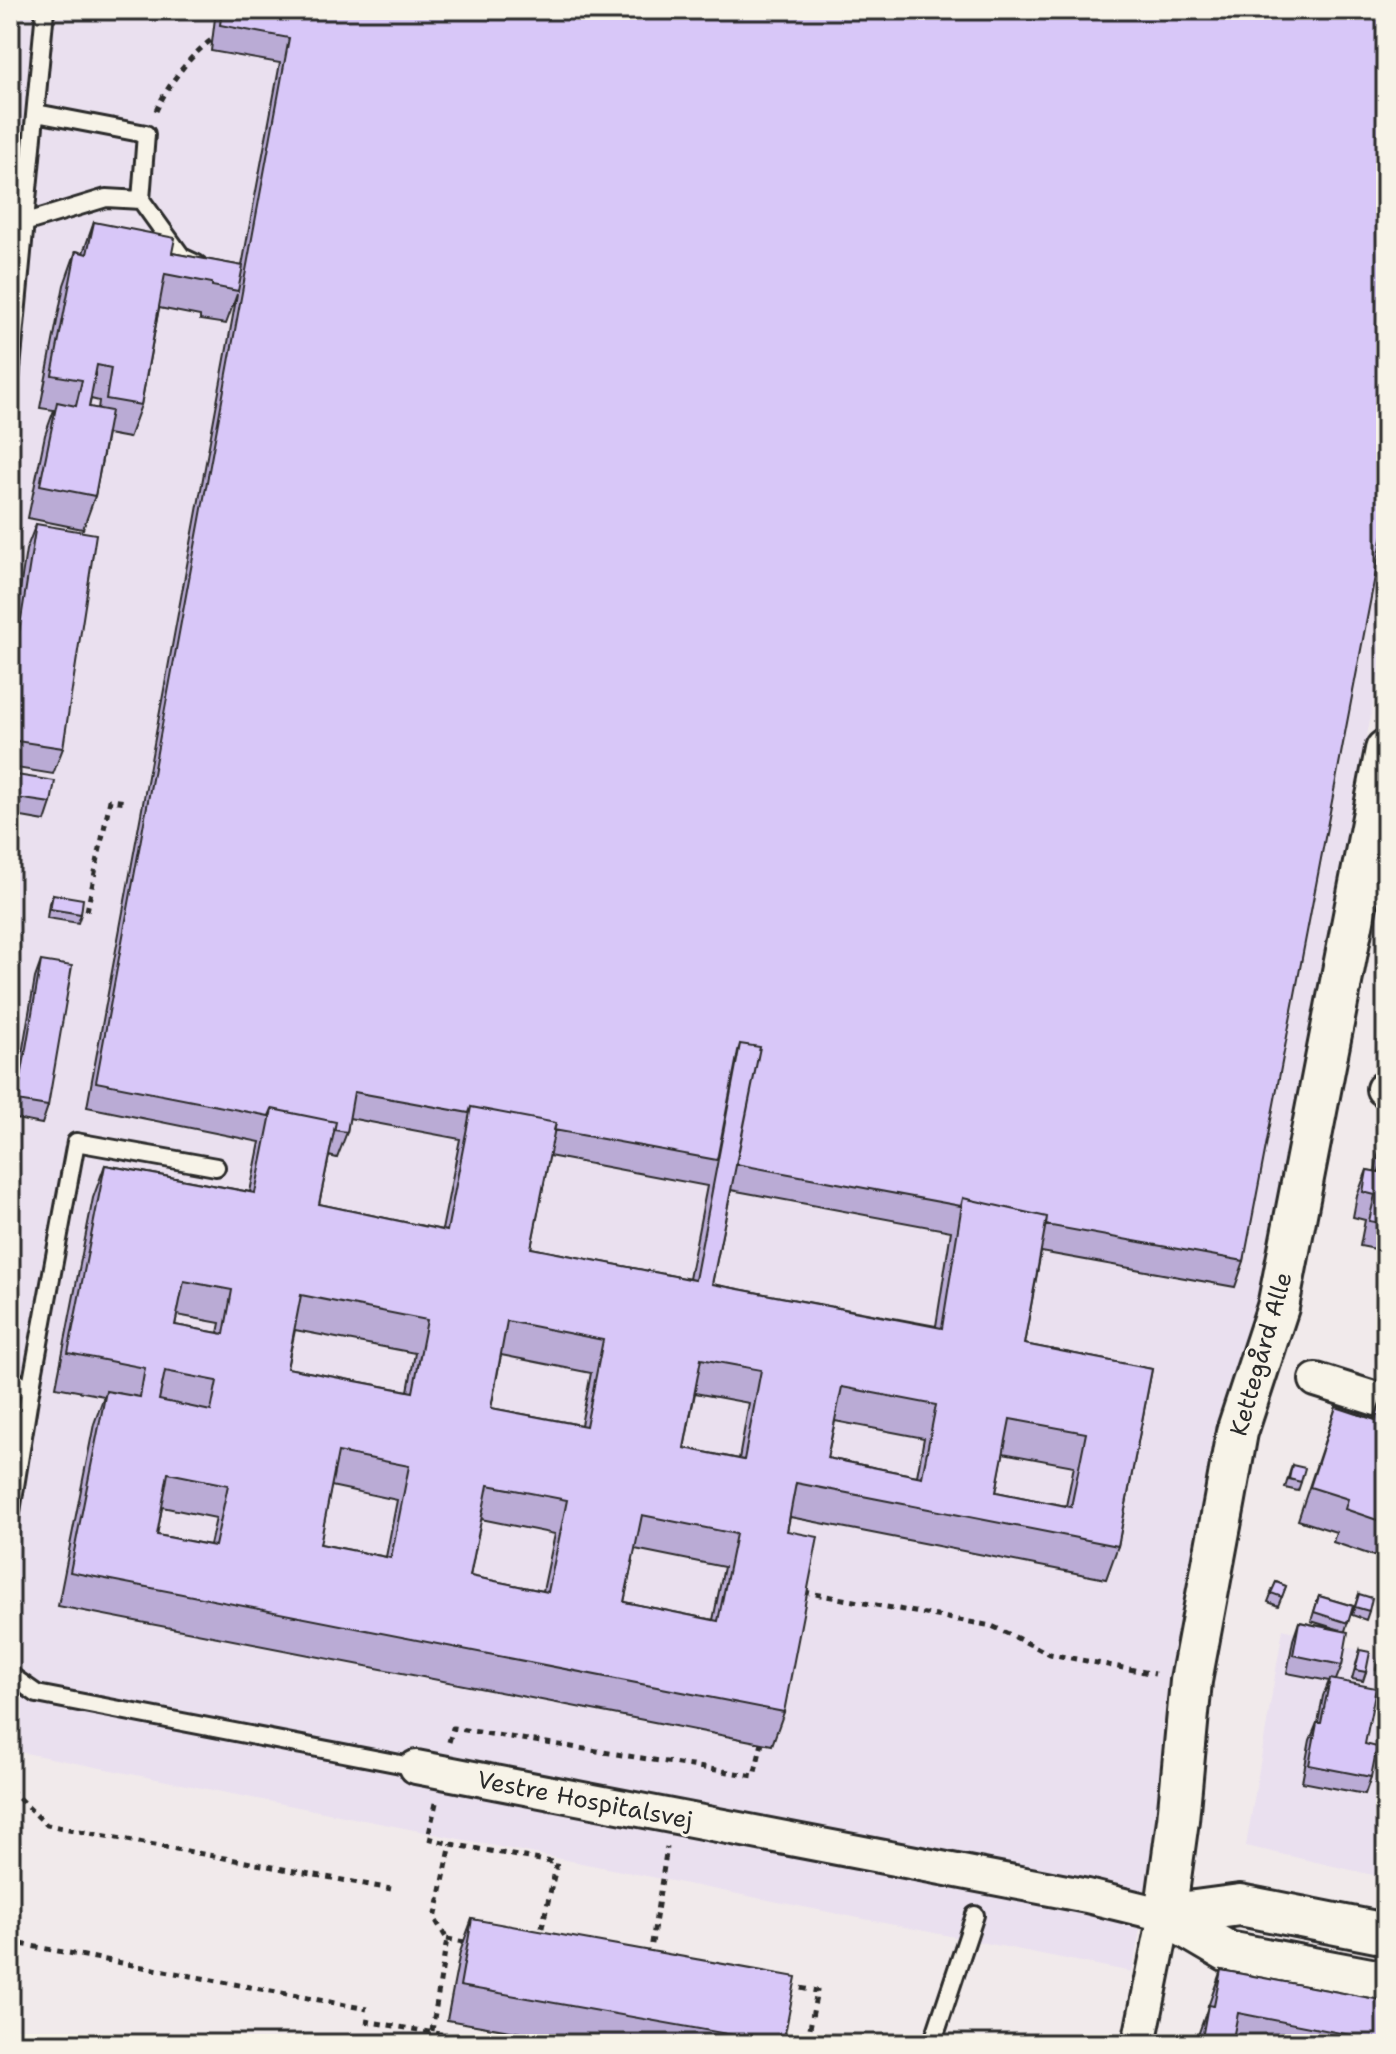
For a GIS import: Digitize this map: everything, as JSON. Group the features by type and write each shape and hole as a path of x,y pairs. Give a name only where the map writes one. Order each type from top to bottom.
{"street":[{"name":"Kettegård Alle","path":"1139,2044 1165,1915 1178,1820 1191,1681 1237,1432 1278,1307 1386,750"},
{"path":"1316,1380 1386,1402"},
{"name":"Vestre Hospitalsvej","path":"416,1767 1087,1896 1165,1915"},
{"path":"1165,1915 1240,1905 1386,1934"},
{"path":"1165,1915 1228,1952 1386,1982"}],"lane":[{"path":"10,379 45,10"},
{"path":"36,113 146,134 141,200 182,257 209,269"},
{"path":"27,222 106,198 141,200"},
{"path":"10,1518 76,1142 216,1167"},
{"path":"10,1377 30,1392"},
{"name":"Vestre Hospitalsvej","path":"10,1675 37,1694 416,1767"},
{"path":"932,2044 975,1915"}],"path":[{"path":"146,134 163,95 214,37 217,23"},
{"path":"214,37 226,34"},
{"path":"87,911 110,800 126,802"},
{"path":"802,1592 992,1626 1050,1654 1191,1681"},
{"path":"10,1790 47,1825 391,1889"},
{"path":"649,1961 668,1843"},
{"path":"432,2031 447,1939 435,1919 451,1844"},
{"path":"529,1941 539,1937 553,1940"},
{"path":"447,1939 477,1944"},
{"path":"10,1942 367,2009"},
{"path":"786,1985 817,1991 807,2044"},
{"path":"365,2021 499,2044"},
{"path":"456,2044 458,2036"}],"shaded area":[{"path":"10,10 1386,10 1386,636 1132,1972 10,1750"},
{"path":"1283,1629 1386,1658 1386,1878 1246,1846"}],"building":[{"path":"222,10 1386,10 1386,519 1244,1261 1046,1225 1047,1217 963,1198 961,1206 736,1164 760,1047 740,1044 717,1160 554,1130 556,1123 471,1107 469,1113 354,1092 347,1132 334,1130 336,1122 272,1109 269,1116 96,1082 289,38 220,25"},
{"path":"94,222 175,238 172,253 243,266 238,291 165,274 141,405 106,399 111,368 97,365 89,407 111,411 95,496 40,485 57,402 76,406 82,380 52,375 76,251 87,254"},
{"path":"36,524 96,534 63,748 10,740 10,689"},
{"path":"10,774 55,781 51,803 10,797"},
{"path":"53,894 83,899 81,914 50,909"},
{"path":"41,961 72,966 48,1106 17,1101"},
{"path":"740,1044 760,1047 712,1284 942,1328 963,1198 1047,1217 1024,1344 1152,1369 1118,1546 796,1483 787,1531 818,1537 784,1712 70,1572 106,1391 140,1397 145,1368 68,1353 105,1165 255,1193 272,1109 336,1122 319,1204 447,1231 471,1107 556,1123 531,1248 695,1280","holes":["184,1281 232,1290 224,1334 175,1325","301,1295 427,1320 413,1392 287,1368","507,1321 603,1340 586,1426 491,1408","701,1359 761,1370 744,1460 684,1448","165,1371 217,1381 211,1411 159,1400","842,1387 936,1405 922,1477 827,1458","1010,1419 1086,1433 1071,1507 996,1492","338,1452 409,1466 391,1558 320,1544","168,1473 228,1485 215,1546 157,1535","488,1485 567,1500 548,1592 470,1576","642,1515 736,1534 718,1621 624,1602"]},
{"path":"1386,1135 1386,1224 1369,1221 1375,1195 1363,1192 1367,1170 1379,1172"},
{"path":"1384,1392 1386,1523 1345,1509 1348,1499 1310,1487 1336,1407 1375,1420"},
{"path":"1292,1465 1305,1468 1301,1482 1289,1479"},
{"path":"1276,1582 1286,1586 1282,1597 1271,1593"},
{"path":"1359,1594 1372,1598 1369,1611 1355,1607"},
{"path":"1319,1596 1353,1606 1348,1623 1314,1612"},
{"path":"1299,1622 1348,1632 1342,1665 1293,1655"},
{"path":"1360,1650 1370,1652 1366,1672 1355,1670"},
{"path":"1383,1650 1386,1651 1386,1663 1379,1660"},
{"path":"1330,1679 1376,1688 1365,1744 1377,1747 1371,1777 1309,1765"},
{"path":"472,1919 796,1977 783,2044 460,1986"},
{"path":"1221,1970 1386,2001 1386,2042 1238,2013 1232,2044 1201,2044 1208,2005 1214,2006"}]}
